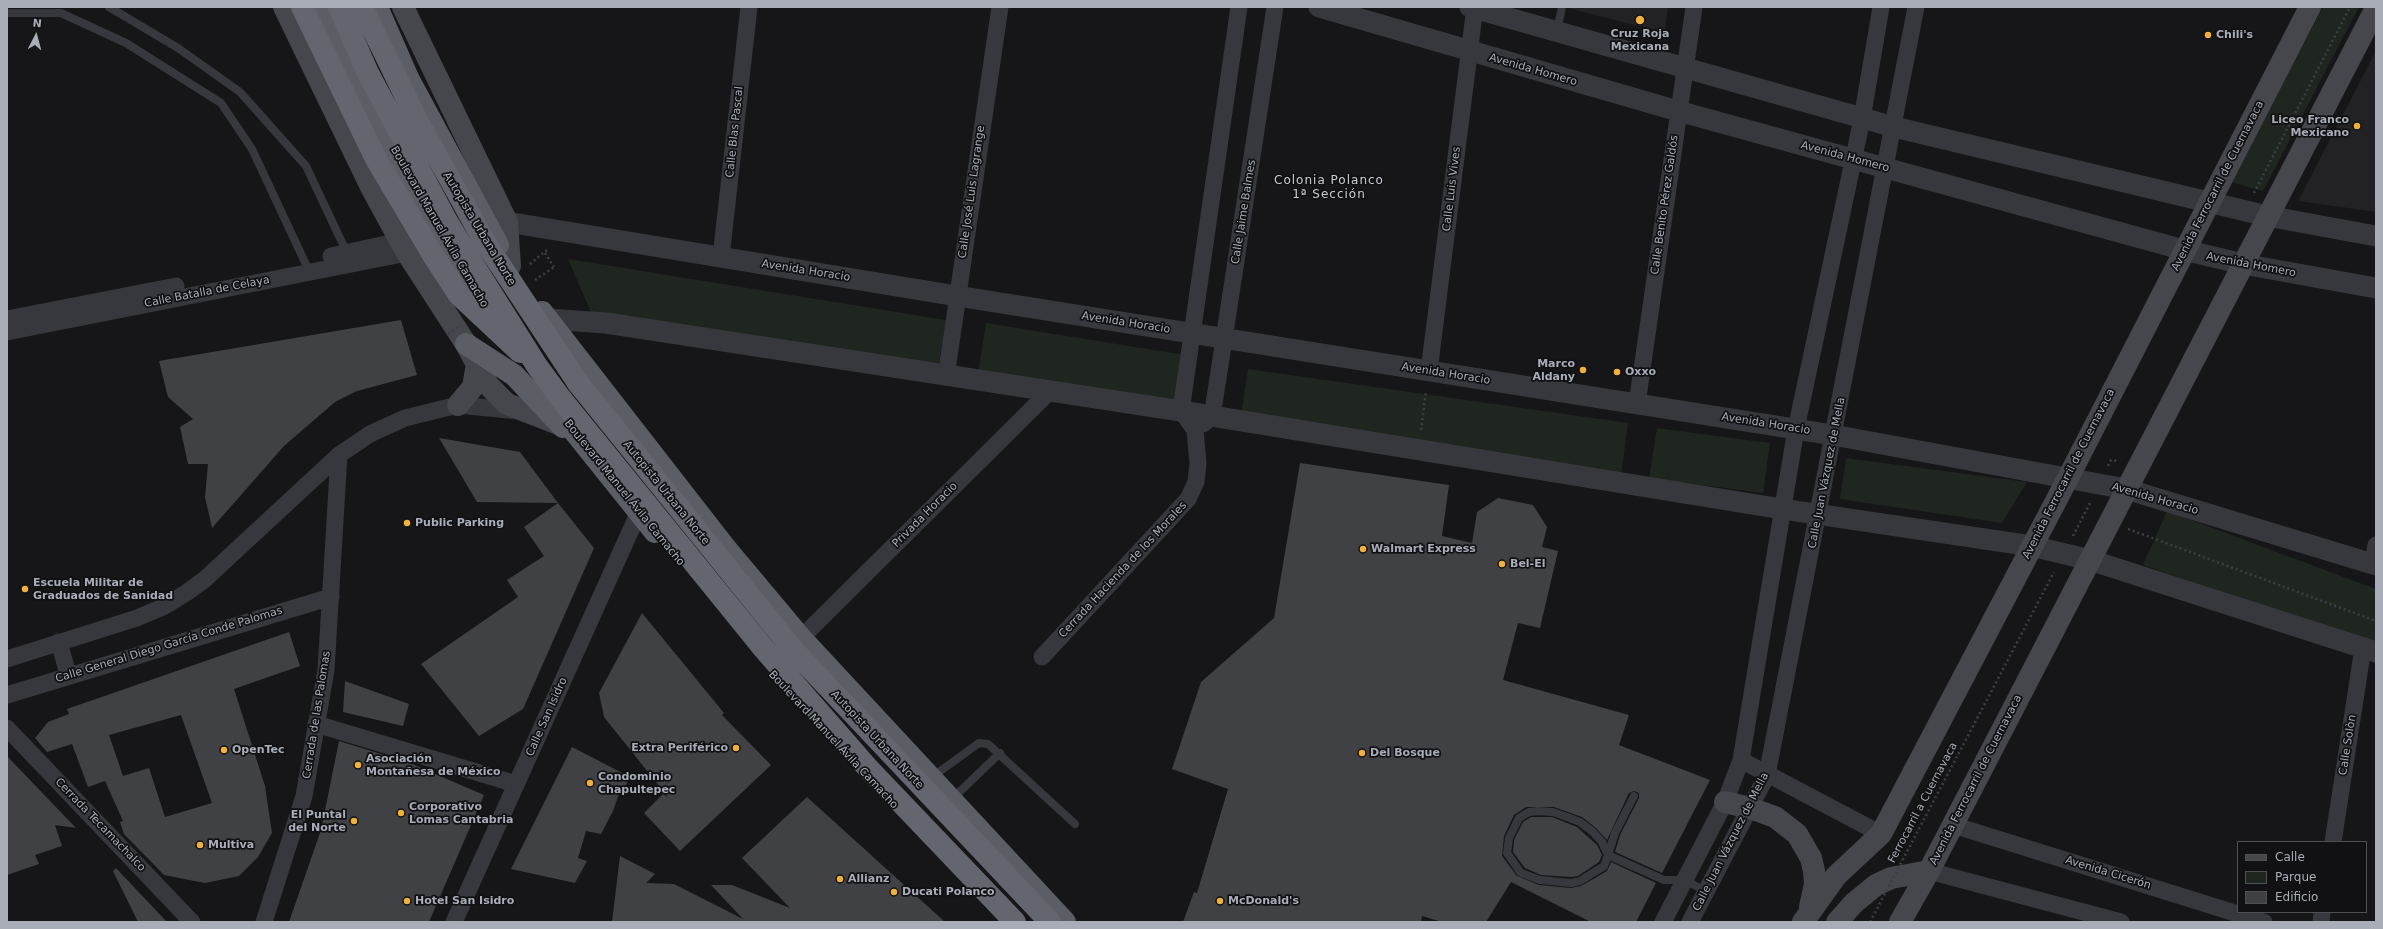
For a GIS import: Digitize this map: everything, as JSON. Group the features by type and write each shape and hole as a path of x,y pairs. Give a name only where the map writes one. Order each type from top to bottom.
{"highway":[{"path":"302,7 376,159 433,256 459,295 537,366"},
{"name":"Boulevard Manuel Ávila Camacho","path":"325,7 384,132 431,218 478,297 581,442 774,678 1002,922"},
{"name":"Autopista Urbana Norte","path":"339,7 368,73 444,216 537,366 562,400 764,650 868,767 1015,922"},
{"name":"Autopista Urbana Norte","path":"362,7 387,61 461,202 535,321 578,384 795,652 1050,922"},
{"path":"377,7 408,78 510,266 547,319 724,546 801,638 1065,922"},
{"path":"466,344 514,375 561,425 581,442"}],"main road":[{"name":"Boulevard Manuel Ávila Camacho","path":"284,7 322,89 404,247 496,394 507,404 521,411 561,425"},
{"path":"403,7 507,222 510,266"},
{"name":"Avenida Ferrocarril de Cuernavaca","path":"1806,916 1836,876 1881,834 2068,478 2310,7"},
{"name":"Avenida Ferrocarril de Cuernavaca","path":"1900,922 1953,825 2376,8"},
{"path":"458,405 473,387 477,364"},
{"path":"1725,802 1750,808 1775,817 1787,824 1805,845 1814,871 1813,897 1806,916"},
{"name":"Avenida Ferrocarril de Cuernavaca","path":"1837,922 1854,903 1876,885 1891,878 1929,871"}],"street":[{"name":"Calle Blas Pascal","path":"721,257 749,7"},
{"name":"Calle José Luis Lagrange","path":"946,377 1000,7"},
{"path":"1212,417 1195,430 1181,411 1239,7"},
{"name":"Calle Jaime Balmes","path":"1212,417 1275,7"},
{"name":"Avenida Homero","path":"1319,7 1469,52 1678,111 2184,250 2243,264 2376,288"},
{"path":"1473,7 1862,119 2208,203 2267,216 2376,236"},
{"name":"Calle Luis Vives","path":"1429,371 1469,52 1473,7"},
{"name":"Calle Benito Pérez Galdós","path":"1637,404 1694,7"},
{"path":"1663,922 1725,802 1742,760 1796,429 1854,159 1882,7"},
{"name":"Calle Juan Vázquez de Mella","path":"1690,922 1767,775 1887,168 1916,7"},
{"name":"Avenida Horacio","path":"507,222 1193,334 1834,435 2126,489 2375,558"},
{"name":"Calle Batalla de Celaya","path":"7,319 306,266 404,247"},
{"name":"Calle Batalla de Celaya","path":"7,332 306,266"},
{"path":"547,319 606,323 946,377 1181,411 1819,515 2032,546 2090,560 2369,650"},
{"name":"Privada Horacio","path":"801,638 1048,392"},
{"path":"7,659 137,618 186,593 204,580 339,455 370,434 405,418 458,405 521,411"},
{"name":"Cerrada Hacienda de los Morales","path":"1042,657 1188,499 1196,482 1198,463 1195,430"},
{"name":"Cerrada de las Palomas","path":"264,922 304,796 326,670 339,455"},
{"name":"Calle San Isidro","path":"454,922 639,512"},
{"name":"Calle General Diego García Conde Palomas","path":"7,695 68,674 331,596"},
{"path":"59,642 68,674"},
{"name":"Calle Solòn","path":"2333,841 2369,650"},
{"path":"316,724 516,784"},
{"name":"Cerrada Tecamachalco","path":"7,728 192,922"},
{"path":"1742,760 1767,775 1881,834"},
{"name":"Avenida Cicerón","path":"1953,825 2264,922"},
{"path":"1929,871 2121,922"}],"lane":[{"path":"109,7 178,48 240,92 306,166 348,258"},
{"path":"1557,32 1562,7"},
{"path":"7,13 61,13 126,43 221,103 252,149 306,266"},
{"path":"931,778 980,743 988,744 1000,753 1075,824"},
{"path":"951,800 1000,753"},
{"path":"1634,796 1615,832 1608,855 1604,866 1580,881 1559,883 1540,880 1521,874 1510,860 1507,845 1510,831 1519,818 1529,812 1553,812 1580,822 1593,832 1602,842 1608,855 1664,880 1684,880 1706,891"}],"path":[{"path":"2251,199 2350,7"},
{"path":"546,253 554,267"},
{"path":"1418,450 1429,371"},
{"path":"2072,538 2092,498"},
{"path":"2109,523 2376,621"},
{"name":"Ferrocarril a Cuernavaca","path":"1870,922 2057,566"}],"shaded area":[{"name":"Cruz Roja Mexicana","path":"1564,7 1668,7 1665,33"},
{"name":"Liceo Franco Mexicano","path":"2376,51 2376,212 2298,201"}],"green space":[{"path":"2323,7 2359,7 2263,191 2231,182"},
{"path":"568,259 946,320 937,375 593,317"},
{"path":"986,323 1185,355 1178,405 978,374"},
{"path":"1248,369 1628,423 1621,476 1240,422"},
{"path":"1657,428 1770,443 1763,493 1649,478"},
{"path":"1846,458 2027,482 2002,523 1840,499"},
{"path":"2167,511 2376,589 2376,644 2143,565"}],"building":[{"path":"401,320 417,375 357,391 335,402 284,446 212,528 205,497 208,464 188,464 180,427 193,419 168,397 159,361"},
{"path":"439,438 520,452 558,503 477,502"},
{"path":"1300,463 1449,485 1442,536 1472,543 1477,512 1498,498 1533,505 1547,527 1542,547 1558,551 1540,628 1518,623 1503,680 1629,715 1619,745 1710,780 1662,873 1615,852 1620,835 1639,798 1639,793 1634,791 1629,793 1607,840 1596,828 1582,817 1554,807 1526,807 1514,815 1504,836 1502,856 1517,876 1539,885 1571,888 1581,886 1607,871 1611,862 1656,883 1636,922 1591,922 1511,882 1486,922 1442,922 1422,916 1421,922 1183,922 1194,892 1197,893 1228,789 1172,769 1201,682 1274,618"},
{"path":"558,503 594,548 523,709 479,736 421,664 518,597 507,580 544,556 524,527"},
{"path":"642,613 724,713 722,715 771,765 680,851 644,813 663,794 668,797 604,717 599,693"},
{"path":"289,632 300,666 234,689 265,786 272,833 258,857 239,876 205,883 164,875 124,834 120,822 123,821 105,781 88,787 72,744 47,752 35,738 48,722 69,714 67,709","holes":["181,715 212,803 165,817 149,768 123,776 109,735"]},
{"path":"345,681 409,704 403,726 343,712"},
{"path":"339,741 410,763 484,795 429,922 289,922 321,830"},
{"path":"572,747 630,777 623,791 620,791 613,811 601,834 586,831 578,858 587,861 575,883 511,869"},
{"path":"7,756 76,828 55,825 62,846 35,855 39,864 7,875"},
{"path":"807,797 945,922 612,922 620,856 655,874 646,883 674,884 743,919 711,885 732,885 790,908 742,858"},
{"path":"1531,817 1552,817 1577,827 1597,845 1602,855 1599,862 1578,876 1571,877 1541,875 1525,868 1513,852 1514,840 1523,822"},
{"path":"116,868 167,922 138,922 113,871"}],"place":[{"name":"Cruz Roja Mexicana","path":"1640,20"},
{"name":"Chili's","path":"2208,35"},
{"name":"Liceo Franco Mexicano","path":"2357,126"},
{"name":"Marco Aldany","path":"1583,370"},
{"name":"Oxxo","path":"1617,372"},
{"name":"Public Parking","path":"407,523"},
{"name":"Walmart Express","path":"1363,549"},
{"name":"Bel-El","path":"1502,564"},
{"name":"Escuela Militar de Graduados de Sanidad","path":"25,589"},
{"name":"Extra Periférico","path":"736,748"},
{"name":"OpenTec","path":"224,750"},
{"name":"Del Bosque","path":"1362,753"},
{"name":"Asociación Montañesa de México","path":"358,765"},
{"name":"Condominio Chapultepec","path":"590,783"},
{"name":"Corporativo Lomas Cantabria","path":"401,813"},
{"name":"El Puntal del Norte","path":"354,821"},
{"name":"Multiva","path":"200,845"},
{"name":"Allianz","path":"840,879"},
{"name":"Ducati Polanco","path":"894,892"},
{"name":"Hotel San Isidro","path":"407,901"},
{"name":"McDonald's","path":"1220,901"}],"district":[{"name":"Colonia Polanco 1ª Sección","path":"1329,188"}]}
